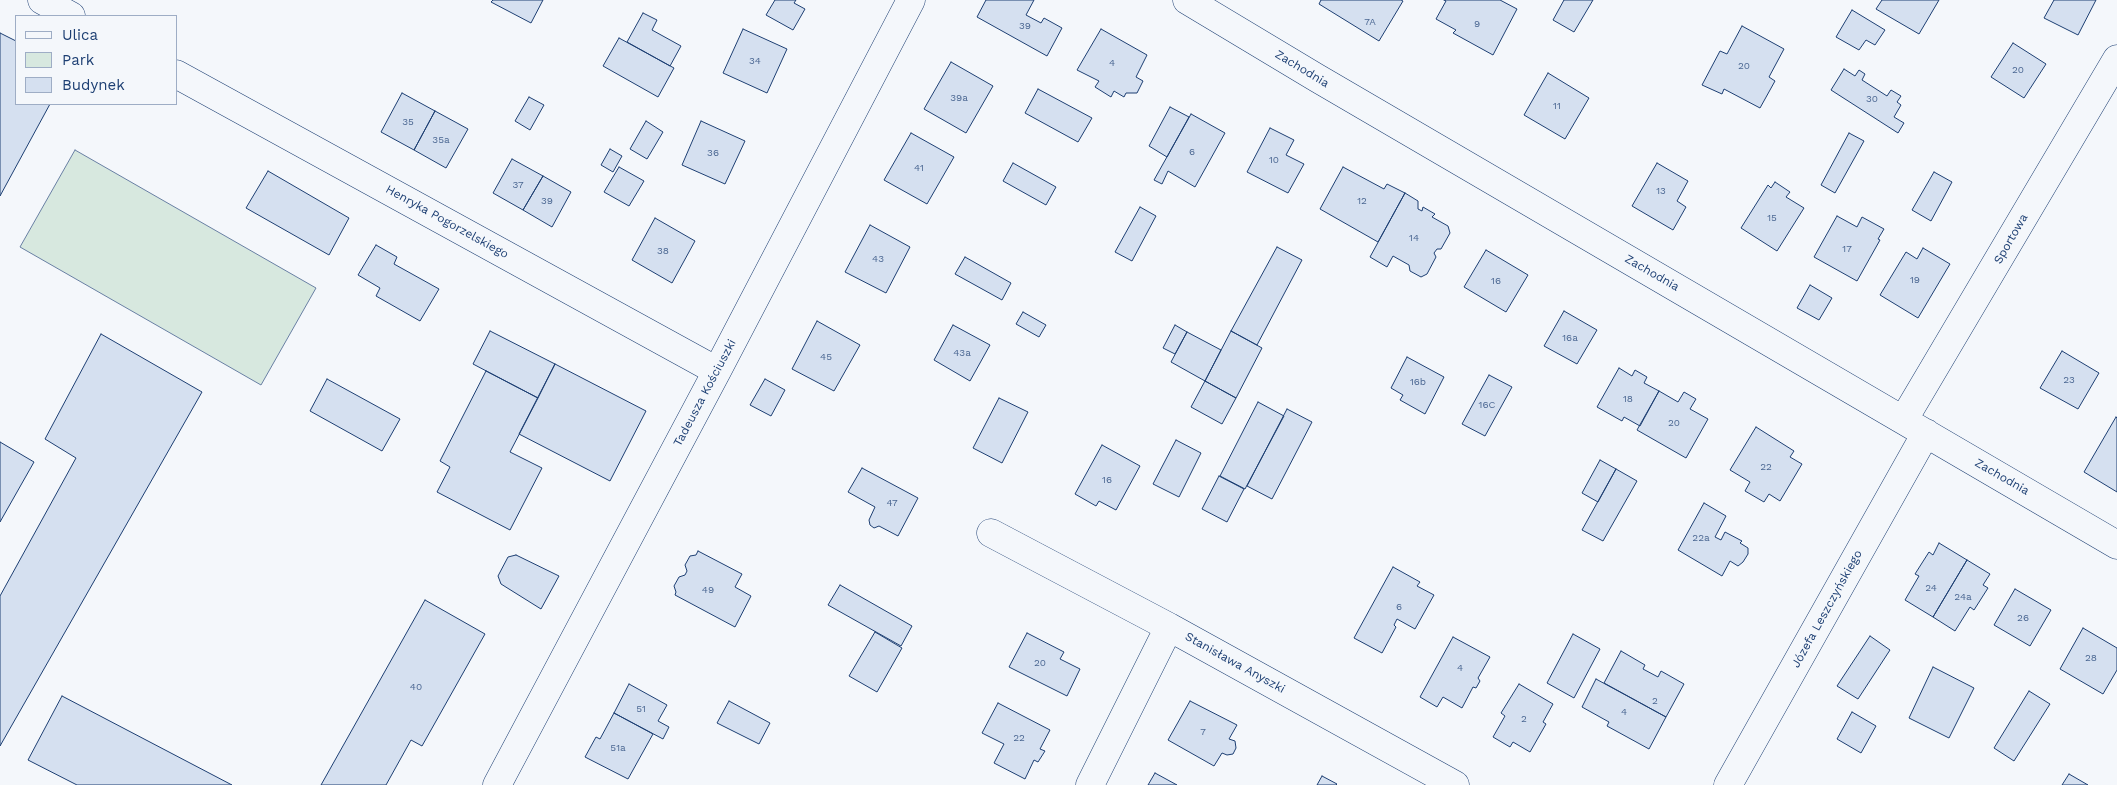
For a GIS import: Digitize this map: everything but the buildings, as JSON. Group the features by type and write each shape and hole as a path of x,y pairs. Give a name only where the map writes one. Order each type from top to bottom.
{"street":[{"path":"42,0 69,15"},
{"name":"Tadeusza Kościuszki","path":"497,785 911,0"},
{"name":"Zachodnia","path":"1187,0 2117,545"},
{"name":"Sportowa","path":"1915,426 2117,59"},
{"name":"Henryka Pogorzelskiego","path":"178,75 717,371"},
{"name":"Józefa Leszczyńskiego","path":"1728,785 1915,426"},
{"name":"Stanisława Anyszki","path":"991,532 1169,627 1456,785"},
{"path":"1090,785 1169,627"}],"green space":[{"path":"75,150 316,288 261,385 20,247"}]}
